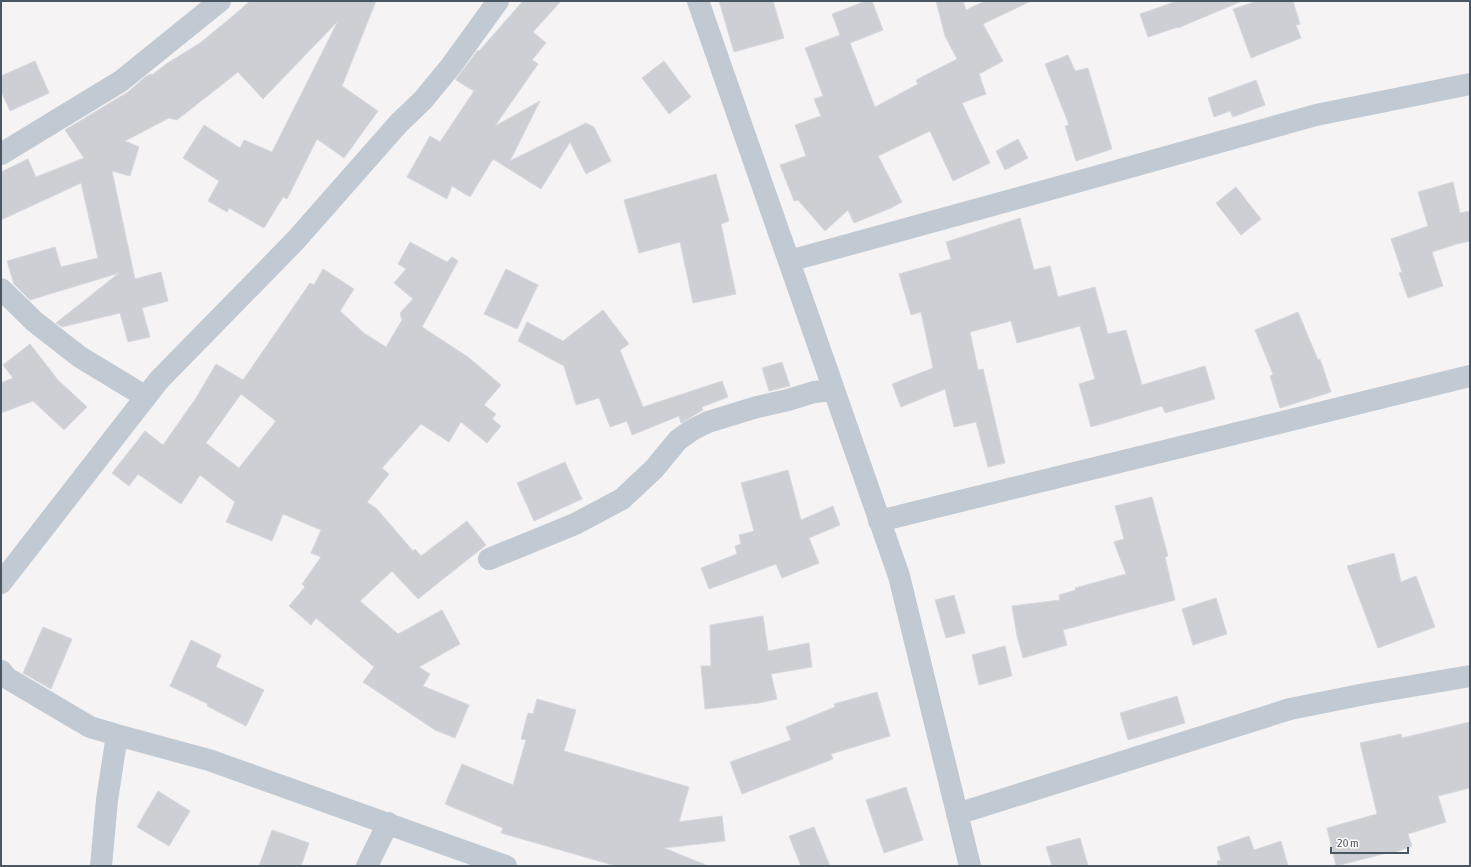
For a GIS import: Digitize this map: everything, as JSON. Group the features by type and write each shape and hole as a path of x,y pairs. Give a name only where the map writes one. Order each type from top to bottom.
{"street":[{"path":"1,154 121,81 220,1"},
{"path":"1,583 159,380 295,241 398,123 423,100 451,66 498,1"},
{"path":"698,1 899,576 970,866"},
{"path":"789,261 1073,184 1316,115 1470,84"},
{"path":"1,289 35,322 80,357 146,397"},
{"path":"879,521 1470,376"},
{"path":"489,559 575,524 622,499 654,469 678,440 692,430 708,422 814,392 834,390"},
{"path":"1,671 7,678 90,727 117,736 209,760 506,866"},
{"path":"957,814 1290,709 1365,694 1470,676"},
{"path":"102,866 107,800 117,736"},
{"path":"367,866 388,823"}],"building":[{"path":"250,1 376,1 342,86 378,111 344,158 317,139 287,199 283,197 264,228 229,208 227,212 208,201 219,181 183,158 204,125 240,148 244,140 272,152 338,21 263,99 238,72 177,120 169,118 125,141 139,147 130,176 112,171 135,279 161,272 168,301 142,308 150,337 128,342 120,313 62,327 56,323 119,273 30,300 14,284 7,261 55,247 61,267 98,258 81,183 1,220 1,172 28,159 36,177 84,158 65,130 128,92 145,77 151,74 152,75 166,64 200,43"},
{"path":"523,1 561,1 533,32 546,43 532,60 538,64 495,126 540,101 510,161 586,123 594,127 611,161 586,174 570,142 541,189 493,159 470,197 452,186 447,199 407,177 430,136 440,142 474,91 456,79 478,50 479,51"},
{"path":"719,1 773,1 784,38 734,52"},
{"path":"866,1 872,1 883,30 850,43 875,107 918,84 916,80 957,59 945,36 936,1 963,1 966,10 985,1 1031,1 983,24 1003,61 979,74 986,94 962,103 990,163 953,181 930,131 878,156 902,202 854,223 848,210 825,231 798,200 794,201 780,165 806,156 795,125 821,116 814,99 823,96 805,48 840,35 832,14"},
{"path":"1177,1 1242,1 1178,28 1148,37 1140,14"},
{"path":"1257,1 1293,1 1300,24 1296,25 1301,38 1251,58 1233,9"},
{"path":"1068,55 1075,71 1088,68 1112,149 1076,161 1065,126 1069,125 1045,64"},
{"path":"35,61 49,93 10,111 1,91 1,76"},
{"path":"664,61 691,97 669,114 642,78"},
{"path":"1256,80 1265,105 1233,117 1230,111 1214,117 1208,98"},
{"path":"1018,139 1028,158 1005,170 996,151"},
{"path":"716,174 729,221 721,224 736,294 693,303 680,242 639,253 624,200"},
{"path":"1453,182 1460,213 1470,211 1470,241 1432,252 1443,286 1408,298 1399,273 1402,272 1391,239 1428,226 1418,192"},
{"path":"1236,187 1261,219 1241,235 1216,203"},
{"path":"1020,218 1034,270 1050,266 1058,297 1095,287 1108,334 1126,330 1142,385 1205,366 1215,399 1165,413 1162,406 1091,427 1079,384 1095,379 1080,326 1017,343 1011,321 970,332 978,370 983,369 1005,463 988,467 976,422 954,427 945,389 901,407 892,384 933,368 921,312 911,315 899,274 951,259 946,242"},
{"path":"410,242 447,262 452,257 458,261 422,327 468,357 501,385 484,405 496,414 492,419 501,426 487,443 461,422 449,442 421,424 382,468 389,474 367,502 377,509 413,551 415,549 421,556 467,521 486,545 418,599 392,571 360,601 398,634 442,610 460,644 419,667 430,674 423,686 469,705 455,738 435,730 363,682 374,667 316,618 311,625 289,606 305,587 302,584 321,557 311,553 321,530 283,514 272,541 226,522 235,502 200,475 181,504 138,474 129,486 112,473 145,431 163,445 196,398 216,364 243,380 310,283 314,285 323,269 354,289 340,311 364,333 386,347 402,320 400,313 413,299 394,283 406,269 398,264","holes":["241,394 276,421 239,468 206,443"]},
{"path":"506,269 538,285 517,329 484,314"},
{"path":"603,310 629,344 620,350 643,407 722,381 728,397 702,407 703,410 681,423 679,416 632,435 627,421 610,427 599,398 576,405 564,366 518,341 527,322 563,341"},
{"path":"1298,312 1318,360 1320,359 1331,392 1280,408 1270,376 1273,374 1255,330"},
{"path":"30,344 58,380 87,407 64,430 33,401 1,413 1,383 13,378 3,365"},
{"path":"782,362 790,386 769,391 762,368"},
{"path":"565,462 582,499 534,521 517,483"},
{"path":"788,470 801,520 833,506 840,525 809,538 819,563 782,578 776,564 709,589 701,568 737,554 735,546 741,544 739,535 754,531 741,483"},
{"path":"1152,497 1168,556 1165,557 1175,600 1063,630 1067,645 1023,658 1017,636 1012,606 1060,600 1059,595 1076,590 1075,588 1126,574 1114,542 1124,539 1115,506"},
{"path":"1394,553 1401,582 1416,576 1435,627 1378,648 1347,566"},
{"path":"954,595 965,633 946,638 935,600"},
{"path":"1216,598 1227,634 1193,645 1182,609"},
{"path":"763,616 768,651 809,643 812,667 771,674 777,699 759,703 705,709 701,666 711,666 710,625"},
{"path":"43,627 72,639 51,689 23,673"},
{"path":"191,640 221,655 216,667 264,690 246,726 207,706 208,704 170,686"},
{"path":"1005,646 1012,676 979,685 972,655"},
{"path":"877,692 890,736 831,754 833,759 742,794 730,762 791,740 786,727 835,707 834,704"},
{"path":"1177,696 1185,723 1128,740 1120,713"},
{"path":"537,699 576,710 564,751 689,787 679,822 722,816 725,841 664,848 706,866 616,866 501,833 503,828 445,804 462,764 513,785 526,740 521,739 528,713 533,714"},
{"path":"1470,722 1470,788 1438,796 1446,822 1408,834 1412,846 1391,854 1391,852 1336,866 1327,828 1377,814 1360,743 1401,734 1402,738"},
{"path":"906,787 923,840 884,853 866,800"},
{"path":"158,791 190,811 169,846 137,827"},
{"path":"814,827 830,866 801,866 789,836"},
{"path":"272,830 309,843 301,866 259,866"},
{"path":"1249,836 1254,850 1281,841 1288,866 1218,866 1217,861 1221,860 1217,847"},
{"path":"1080,838 1088,866 1052,866 1046,847"}]}
